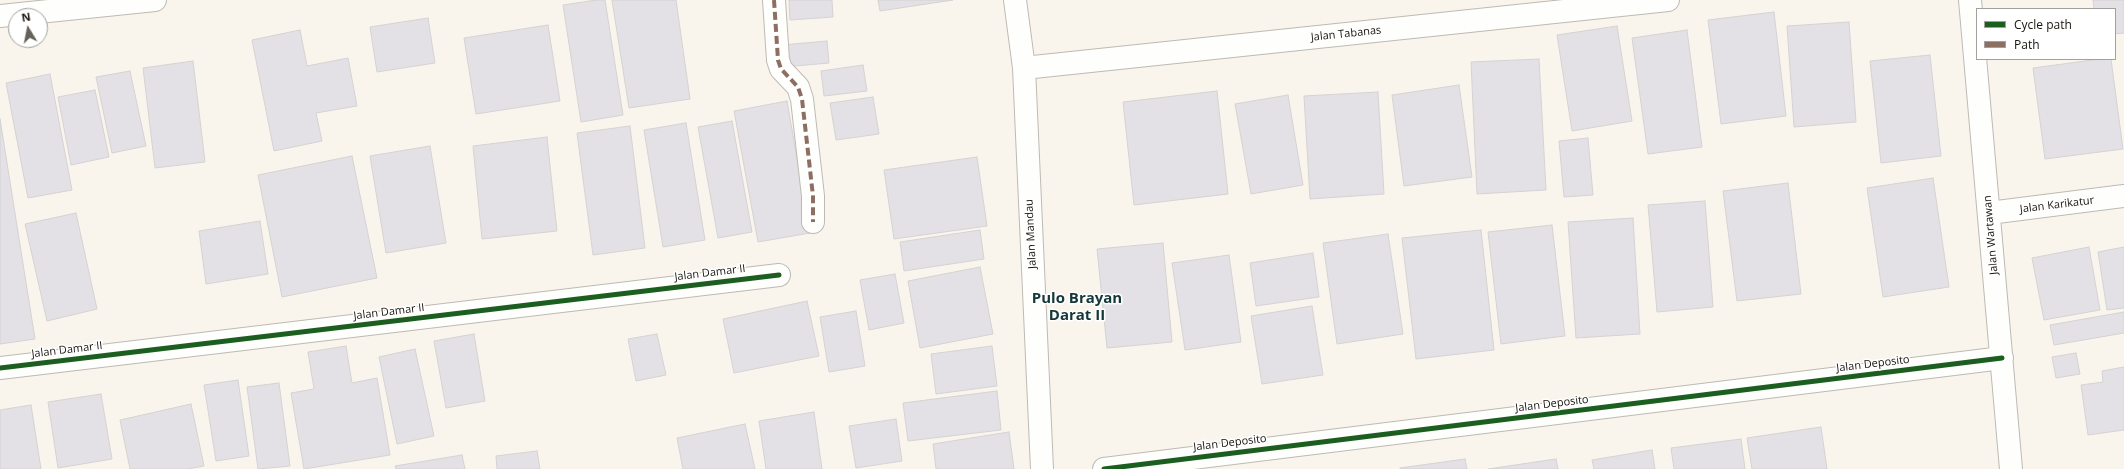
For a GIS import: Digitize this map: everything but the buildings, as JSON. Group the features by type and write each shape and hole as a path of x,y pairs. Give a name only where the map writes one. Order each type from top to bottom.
{"street":[{"path":"0,16 155,0"},
{"path":"774,0 778,60 781,69 798,87 802,99 813,196 813,222"},
{"name":"Jalan Mandau","path":"1015,0 1024,68 1042,469"},
{"name":"Jalan Tabanas","path":"1024,68 1668,0"},
{"name":"Jalan Wartawan","path":"1970,0 2012,469"},
{"name":"Jalan Karikatur","path":"1989,213 2124,196"},
{"name":"Jalan Damar II","path":"0,368 780,275"},
{"name":"Jalan Deposito","path":"1104,469 2002,358"}],"marked path":[{"path":"774,0 778,60 781,69 798,87 802,99 813,196 813,222"}],"cycle path":[{"path":"0,368 779,275"},
{"path":"1104,469 2002,358"}],"district":[{"name":"Pulo Brayan Darat II","path":"1077,308"}]}
